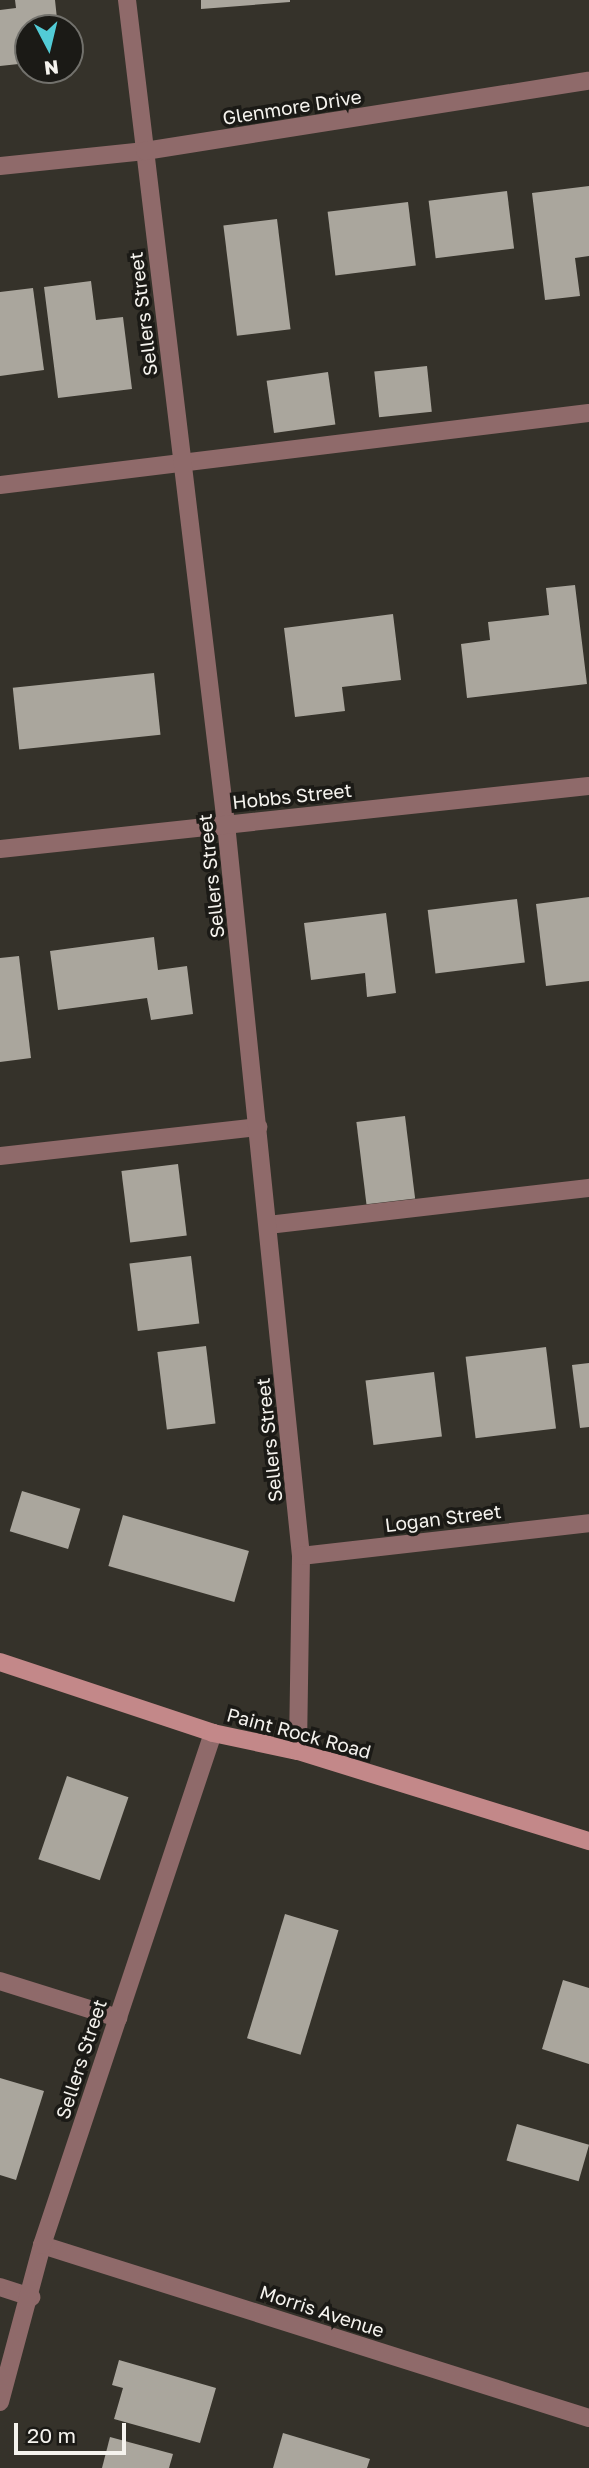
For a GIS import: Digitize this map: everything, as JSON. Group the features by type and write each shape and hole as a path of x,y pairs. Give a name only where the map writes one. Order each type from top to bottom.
{"main road":[{"name":"Paint Rock Road","path":"0,1662 213,1733 298,1751 589,1841"}],"street":[{"name":"Sellers Street","path":"127,0 226,824 301,1556 298,1751"},
{"name":"Glenmore Drive","path":"0,166 145,151 589,81"},
{"path":"0,485 589,413"},
{"name":"Hobbs Street","path":"0,849 589,786"},
{"path":"0,1156 258,1127"},
{"path":"268,1225 589,1188"},
{"name":"Logan Street","path":"301,1556 589,1523"},
{"name":"Sellers Street","path":"0,2402 31,2297 42,2245 213,1733"},
{"path":"0,1981 118,2018"},
{"name":"Morris Avenue","path":"42,2245 589,2418"},
{"path":"0,2287 31,2297"}],"building":[{"path":"15,0 55,0 56,14 14,14 14,64 0,66 0,10 16,8"},
{"path":"201,0 290,0 290,2 201,9"},
{"path":"589,186 589,256 575,258 580,296 545,300 532,193"},
{"path":"507,191 514,249 436,258 429,201"},
{"path":"408,202 416,266 335,275 328,212"},
{"path":"277,219 291,329 237,336 223,226"},
{"path":"91,281 96,320 123,317 132,389 58,398 44,287"},
{"path":"33,288 44,370 0,376 0,292"},
{"path":"427,366 432,412 379,417 374,372"},
{"path":"328,372 335,424 274,433 267,381"},
{"path":"575,585 587,684 467,698 461,644 490,640 488,622 549,615 546,588"},
{"path":"393,614 401,680 342,687 345,711 295,717 284,628"},
{"path":"154,673 160,735 19,750 13,688"},
{"path":"589,897 589,981 546,986 536,904"},
{"path":"517,899 525,963 435,973 428,910"},
{"path":"386,913 396,993 367,997 365,973 311,980 304,923"},
{"path":"154,937 158,970 187,966 193,1014 151,1020 147,998 58,1010 50,951"},
{"path":"19,956 31,1058 0,1062 0,958"},
{"path":"405,1116 415,1198 366,1204 356,1122"},
{"path":"178,1164 187,1235 130,1242 121,1171"},
{"path":"191,1256 199,1323 138,1331 129,1264"},
{"path":"206,1346 216,1423 167,1429 157,1352"},
{"path":"546,1347 556,1428 476,1438 466,1357"},
{"path":"589,1363 589,1427 580,1428 572,1365"},
{"path":"434,1372 442,1437 373,1445 366,1380"},
{"path":"22,1491 80,1509 68,1549 10,1531"},
{"path":"123,1515 249,1551 234,1602 108,1566"},
{"path":"67,1776 128,1797 100,1880 38,1859"},
{"path":"285,1914 339,1930 301,2055 247,2038"},
{"path":"563,1980 589,1988 589,2064 542,2049"},
{"path":"0,2078 44,2091 16,2180 0,2175"},
{"path":"517,2124 589,2145 579,2181 507,2161"},
{"path":"119,2360 216,2388 200,2443 114,2419 123,2388 112,2385"},
{"path":"283,2433 370,2459 367,2468 273,2468"},
{"path":"110,2437 173,2454 169,2468 102,2468"}]}
